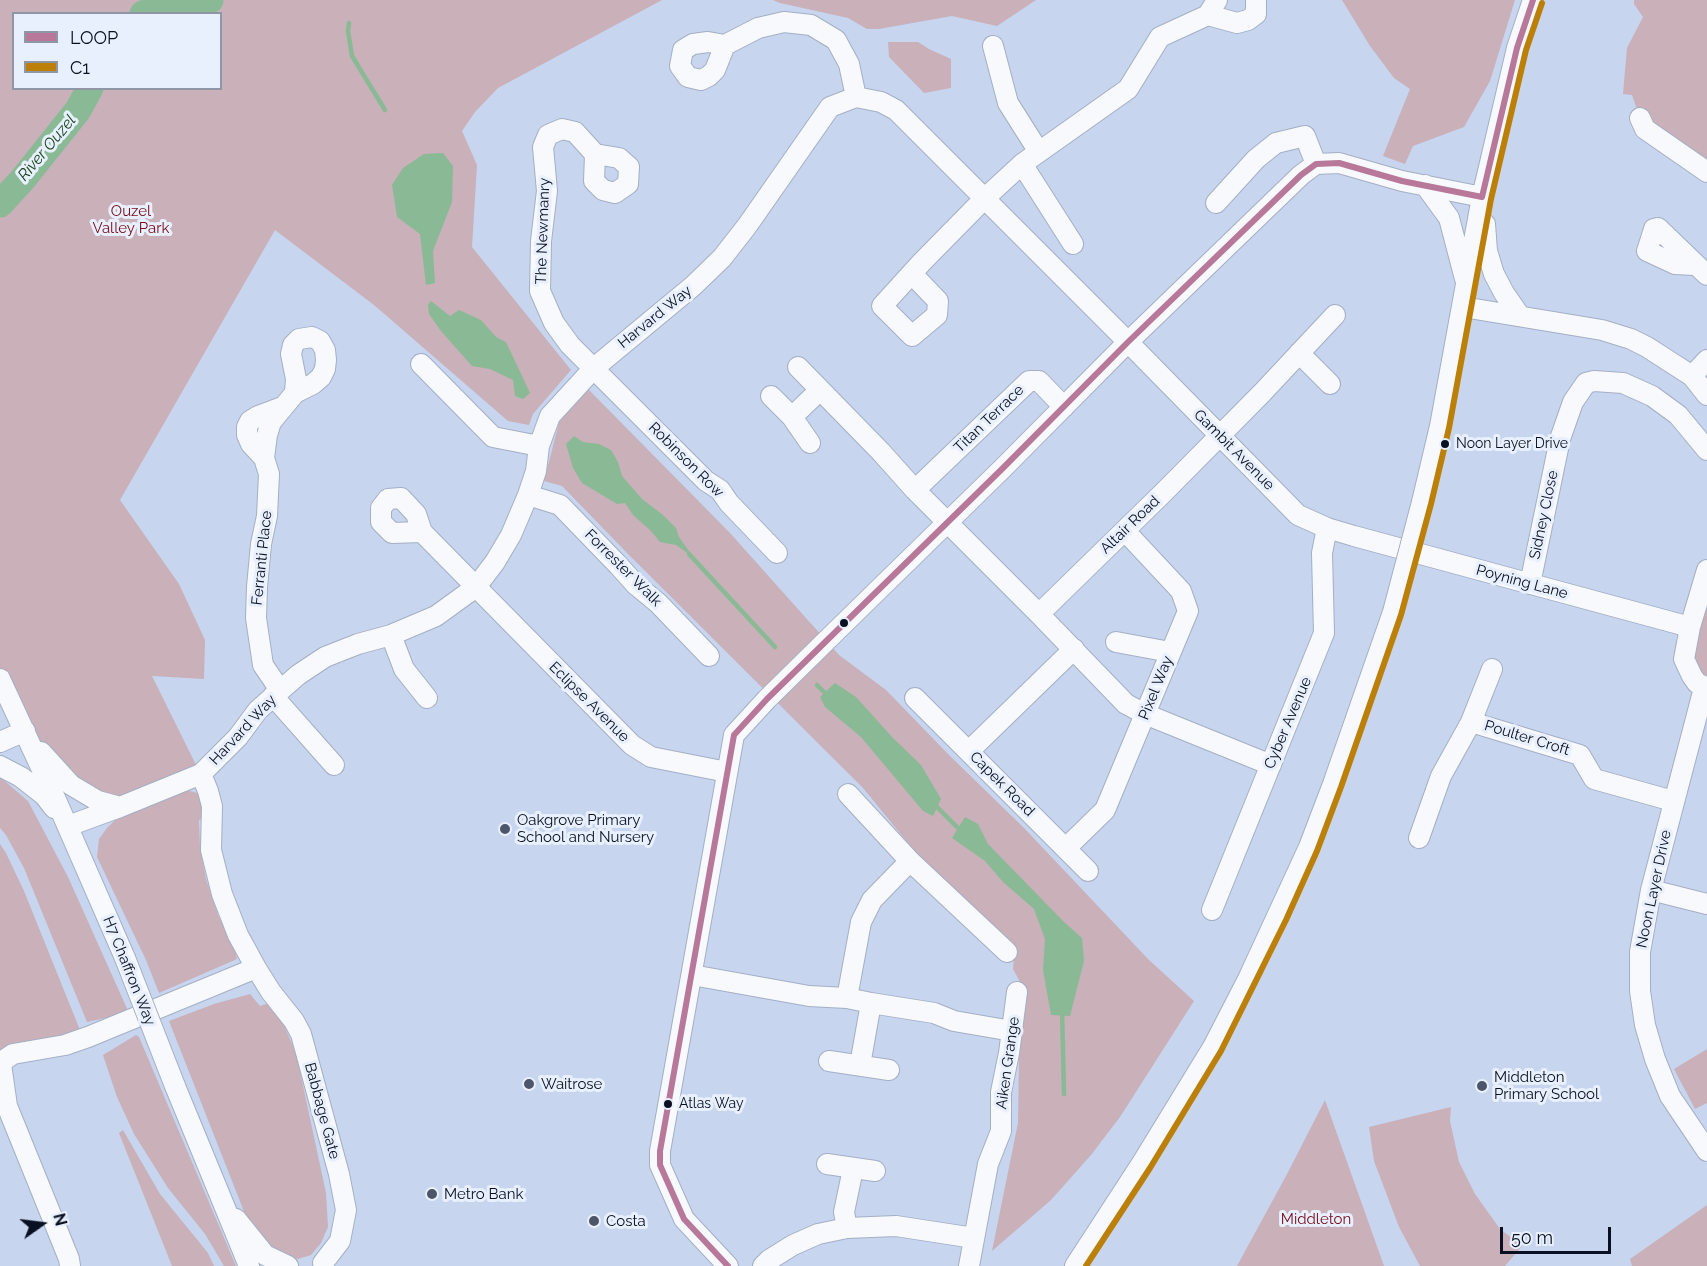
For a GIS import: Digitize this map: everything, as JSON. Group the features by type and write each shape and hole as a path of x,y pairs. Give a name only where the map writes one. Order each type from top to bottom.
{"street":[{"path":"912,274 921,262 984,199 1022,164 1128,89 1160,37 1213,8 1237,23 1248,20 1256,14 1256,0"},
{"path":"1075,1266 1142,1164 1213,1047 1278,916 1309,847 1333,784 1393,612 1422,502 1440,426 1482,197 1517,48 1533,0"},
{"path":"725,45 758,28 784,22 811,25 836,40 849,64 856,97 880,102 896,110 1128,342"},
{"path":"993,46 1008,103 1039,152"},
{"name":"Harvard Way","path":"201,774 238,737 258,710 298,675 325,657 358,644 391,635 436,616 476,587 495,562 511,535 536,471 539,446 550,416 594,368 693,286 722,258 760,208 830,107 856,97"},
{"path":"1640,118 1645,129 1707,172"},
{"name":"The Newmanry","path":"594,368 570,345 554,322 540,291 541,241 547,191 543,147 548,135 562,129 575,132 595,154"},
{"path":"1216,203 1256,159 1276,143 1305,136 1316,164"},
{"path":"728,1266 684,1219 660,1164 660,1151 735,735 774,692 1128,342 1316,164 1339,163 1402,181 1482,197"},
{"path":"1022,164 1073,244"},
{"path":"1425,185 1449,218 1467,284"},
{"path":"1482,197 1487,251 1494,274 1520,316"},
{"path":"1463,307 1602,330 1630,339 1647,347 1692,376 1707,395"},
{"name":"Altair Road","path":"1039,614 1125,531 1335,315"},
{"name":"Gambit Avenue","path":"1128,342 1298,515 1327,528 1354,536"},
{"path":"1299,353 1330,384"},
{"path":"1692,376 1707,360"},
{"path":"421,364 493,437 539,446"},
{"path":"798,367 915,490 1126,704 1145,714 1271,765"},
{"name":"Robinson Row","path":"594,368 706,481 720,490 729,503 777,553"},
{"name":"Titan Terrace","path":"915,490 1029,381 1039,381 1064,407"},
{"name":"Sidney Close","path":"1530,584 1560,439 1573,402 1586,383 1594,381 1623,383 1652,396 1678,415 1707,450"},
{"path":"792,417 820,390"},
{"path":"771,396 792,417 810,443"},
{"name":"Ferranti Place","path":"288,400 271,422 267,435 264,458 269,474 267,516 261,544 256,618 263,665 276,693 334,765"},
{"name":"Forrester Walk","path":"528,495 560,505 636,585 658,603 709,656"},
{"name":"Cyber Avenue","path":"1212,910 1324,633 1322,553 1327,528"},
{"name":"Pixel Way","path":"1066,848 1105,810 1188,611 1181,591 1125,531"},
{"name":"Eclipse Avenue","path":"422,532 632,745 651,757 727,772"},
{"name":"Poyning Lane","path":"1354,536 1690,627"},
{"name":"Noon Layer Drive","path":"1707,570 1690,627 1684,659 1692,676 1706,688 1651,890 1640,952 1640,991 1655,1059 1670,1096 1707,1151"},
{"path":"391,635 404,669 426,698"},
{"path":"1116,642 1170,652"},
{"path":"969,752 1074,649"},
{"name":"Poulter Croft","path":"1419,838 1441,776 1471,722 1492,669"},
{"name":"H7 Chaffron Way","path":"0,679 68,825 125,958 249,1266"},
{"name":"Capek Road","path":"915,698 1088,871"},
{"name":"Poulter Croft","path":"1471,722 1580,755 1594,778 1674,801"},
{"path":"0,742 27,735 71,785 98,801 120,807"},
{"path":"0,766 21,777 44,795 68,825 120,807 201,774"},
{"name":"Babbage Gate","path":"201,774 212,806 211,850 222,894 238,935 256,968 294,1021 300,1034 339,1174 346,1210 340,1241 320,1265"},
{"path":"848,794 910,861 1007,952"},
{"path":"847,998 861,921 872,900 910,861"},
{"path":"1651,890 1707,904"},
{"path":"70,1266 7,1106 1,1064 14,1054 65,1045 88,1037 256,968"},
{"path":"692,975 809,996 847,998 934,1013 954,1021 1012,1031"},
{"name":"Aiken Grange","path":"969,1266 988,1164 1001,1131 1001,1092 1017,992"},
{"path":"860,1065 871,1003"},
{"path":"829,1061 889,1070"},
{"path":"827,1164 875,1171"},
{"path":"847,1228 844,1212 853,1169"},
{"path":"224,1205 266,1255 288,1266"},
{"path":"763,1266 793,1245 818,1234 847,1228 896,1226 974,1238"}],"green space":[{"name":"Ouzel Valley Park","path":"0,0 662,0 498,88 475,112 462,131 477,165 472,247 571,370 533,414 529,425 508,421 374,305 275,230 120,500 179,584 205,640 204,679 152,676 199,771 120,807 98,801 21,731 0,686"},
{"path":"773,0 1036,0 997,26 952,16 879,29 867,29 848,18"},
{"path":"1342,0 1515,0 1490,81 1464,127 1413,146 1405,164 1383,156 1410,89 1394,78 1370,46"},
{"path":"1634,0 1707,0 1707,172 1640,118 1632,95 1623,94 1627,48 1643,17 1634,4"},
{"path":"888,42 918,42 951,59 951,88 924,93 889,57"},
{"path":"588,389 730,533 839,655 886,690 1024,828 1149,960 1194,1001 1120,1117 1091,1155 1051,1200 992,1251 1018,1123 1019,1059 1024,989 1013,969 1015,948 917,854 863,788 562,486 544,481 560,419"},
{"path":"1704,609 1707,610 1707,679 1703,677 1693,657"},
{"path":"0,777 28,801 68,877 129,1013 87,1022 24,868 0,828"},
{"path":"186,790 201,794 206,817 199,820 200,847 206,879 218,915 234,947 237,959 159,993 146,960 97,857 99,839 119,816"},
{"path":"0,844 24,891 82,1035 0,1051"},
{"path":"250,994 260,1006 269,1003 284,1025 296,1053 326,1193 328,1227 321,1243 311,1255 298,1259 280,1255 263,1242 245,1214 169,1021 214,1004"},
{"path":"136,1035 139,1037 236,1266 224,1266 205,1234 168,1188 134,1134 117,1097 103,1055"},
{"path":"1707,1049 1707,1103 1695,1109 1674,1069"},
{"name":"Middleton","path":"1325,1100 1384,1266 1237,1266 1286,1176"},
{"path":"1451,1107 1450,1121 1459,1162 1475,1194 1500,1229 1522,1246 1505,1266 1420,1266 1399,1227 1374,1161 1369,1127"},
{"path":"123,1130 160,1194 208,1253 214,1266 172,1266 119,1133"},
{"path":"1707,1205 1707,1266 1632,1266 1630,1259"}],"shaded area":[{"path":"443,153 453,166 452,202 433,251 435,283 426,285 420,234 397,217 392,185 403,168 424,154"},
{"path":"431,301 450,316 459,310 481,320 496,337 506,342 530,393 523,399 515,396 513,380 490,369 472,366 429,314 428,305"},
{"path":"574,436 583,442 599,444 611,450 622,476 642,499 676,528 679,537 693,557 676,545 660,542 633,515 625,503 617,504 582,483 573,468 566,444"},
{"path":"835,683 856,697 921,765 941,799 933,816 923,811 861,737 825,707 820,697"},
{"path":"965,817 978,824 988,844 1082,938 1084,961 1070,1016 1051,1015 1043,970 1045,939 1034,909 1003,882 985,861 952,838"}],"waterway":[{"name":"River Ouzel","path":"148,12 162,7 190,5 210,0"},
{"path":"349,23 352,56 385,110"},
{"name":"River Ouzel","path":"0,204 78,110 89,90"},
{"path":"689,554 775,647"},
{"path":"817,685 827,695"},
{"path":"934,804 962,832"},
{"path":"1062,1010 1064,1094"}],"transit line":[{"name":"LOOP","path":"1482,197 1517,48 1533,0"},
{"name":"C1","path":"1086,1266 1150,1168 1221,1051 1286,920 1317,851 1341,787 1401,615 1431,504 1449,428 1491,199 1526,50 1542,3"},
{"name":"LOOP","path":"728,1266 684,1219 660,1165 660,1151 734,735 767,699 1128,342 1301,175 1316,164 1339,163 1402,181 1482,197"}],"place":[{"name":"Noon Layer Drive","path":"1445,444"},
{"name":"Oakgrove Primary School and Nursery","path":"505,829"},
{"name":"Waitrose","path":"529,1084"},
{"name":"Middleton Primary School","path":"1482,1086"},
{"name":"Atlas Way","path":"668,1104"},
{"name":"Metro Bank","path":"432,1194"},
{"name":"Costa","path":"594,1221"}]}
